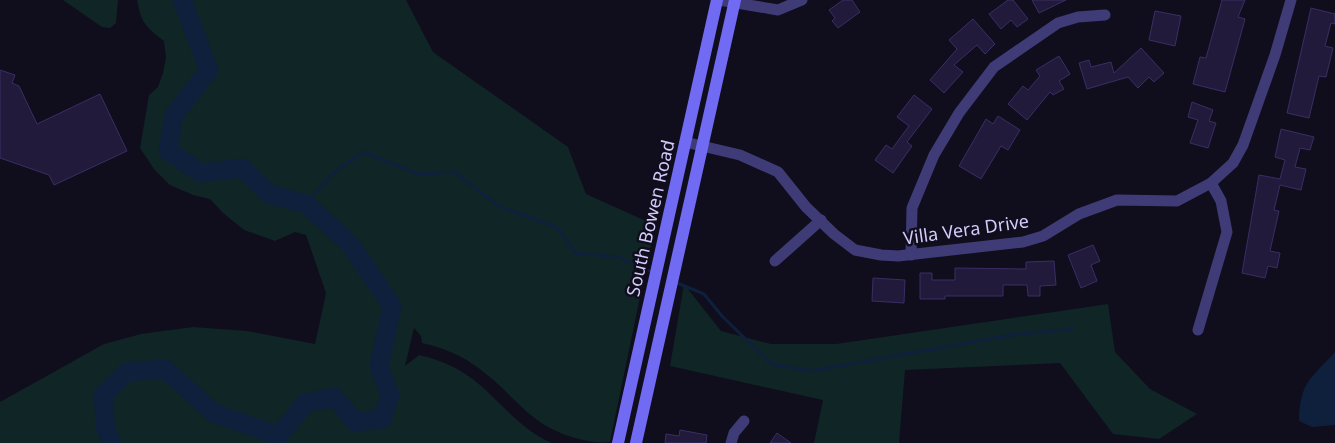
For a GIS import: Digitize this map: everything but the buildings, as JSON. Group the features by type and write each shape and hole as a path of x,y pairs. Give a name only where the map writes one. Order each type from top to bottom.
{"main road":[{"name":"South Bowen Road","path":"618,443 718,0"},
{"name":"South Bowen Road","path":"636,443 734,2"}],"street":[{"path":"718,0 778,10 802,0"},
{"name":"Villa Vera Drive","path":"685,142 740,155 778,172 806,207 834,234 855,250 881,255 911,255 1023,242 1044,236 1079,214 1117,200 1177,201 1211,183 1233,163 1243,145 1275,55 1291,0"},
{"path":"911,255 912,208 934,155 959,113 994,67 1058,22 1078,17 1105,15"},
{"path":"1198,330 1227,232 1221,201 1211,183"},
{"path":"775,261 821,220"},
{"path":"731,443 734,433 744,421"}],"green space":[{"path":"63,0 118,0 116,23 110,28 102,27"},
{"path":"137,0 406,0 433,52 568,147 586,194 646,221 656,220 610,442 583,440 548,427 523,408 489,376 462,357 422,343 421,336 414,328 405,366 419,355 452,366 480,385 531,431 552,443 0,443 0,402 104,344 141,334 193,327 247,331 315,344 326,293 306,235 295,232 275,241 244,230 223,213 210,199 193,195 170,185 154,169 140,148 149,95 158,87 166,57 164,41 145,24 140,14"},
{"path":"684,284 721,331 771,344 836,344 1108,304 1115,352 1150,389 1197,414 1159,439 1113,434 1060,363 905,370 899,443 814,443 823,400 670,366"}],"water":[{"path":"1335,352 1335,425 1312,427 1299,421 1302,397 1313,375"}],"waterway":[{"path":"112,443 106,430 103,395 127,372 165,369 214,413 279,436 305,403 334,397 355,422 382,419 390,395 379,366 392,306 350,244 306,204 269,194 243,168 201,173 168,151 174,115 209,70 182,0"},
{"path":"306,204 334,172 364,152 418,174 455,172 498,206 557,227 575,253 618,257 654,273"},
{"path":"675,282 704,294 722,316 771,364 811,371 1012,335 1073,329"}]}
